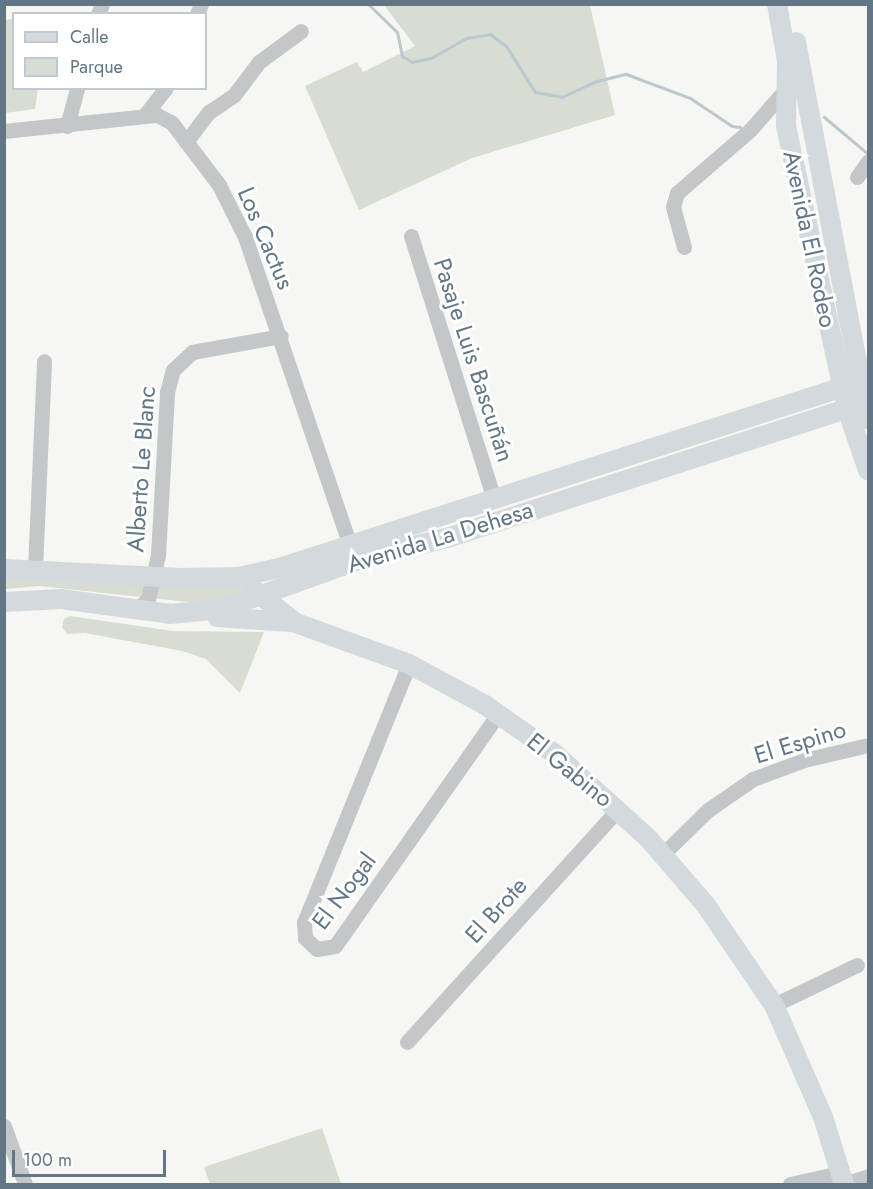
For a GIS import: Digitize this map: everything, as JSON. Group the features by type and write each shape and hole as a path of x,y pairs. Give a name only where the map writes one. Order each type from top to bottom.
{"main road":[{"name":"Avenida El Rodeo","path":"777,4 787,61 786,126 847,409 868,470"},
{"name":"Avenida El Rodeo","path":"788,4 842,278 865,380 868,408"},
{"path":"818,276 832,289 842,278"},
{"name":"Avenida La Dehesa","path":"4,569 154,577 239,577 350,546 865,380"},
{"name":"Avenida La Dehesa","path":"4,602 61,599 170,614 222,609 360,560 450,537 847,409 868,408"},
{"name":"El Gabino","path":"239,577 261,597 296,622 409,664 498,714 555,754 618,809 663,854 705,904 774,1005 823,1117 843,1180"},
{"name":"El Gabino","path":"170,614 296,622"}],"street":[{"path":"186,142 209,112 234,95 259,62 301,31"},
{"path":"67,126 76,90"},
{"path":"144,116 164,90"},
{"path":"684,248 673,212 675,197 750,130 785,90"},
{"name":"Los Cactus","path":"4,131 144,116 165,117 186,142 233,211 280,336 350,546"},
{"path":"750,130 773,124 786,126"},
{"path":"857,177 868,161"},
{"name":"Pasaje Luis Bascuñán","path":"411,236 494,499"},
{"name":"Alberto Le Blanc","path":"135,610 148,599 154,577 167,392 173,370 192,352 280,336"},
{"path":"35,569 44,361"},
{"name":"El Nogal","path":"409,664 304,922 305,938 318,949 335,946 498,714"},
{"name":"El Espino","path":"663,854 708,810 753,780 788,765 868,744"},
{"name":"El Brote","path":"407,1042 618,809"},
{"path":"774,1005 857,965"},
{"path":"6,1137 25,1185"},
{"path":"790,1185 868,1176"}],"green space":[{"path":"384,5 590,5 615,115 472,158 359,210 305,86 357,62 363,72 415,46"},
{"path":"12,19 12,90 38,90 35,109 5,113 5,20"},
{"path":"4,577 237,580 253,591 216,605 39,586 5,589"},
{"path":"70,616 173,631 264,632 240,693 206,659 182,651 85,633 67,634 62,627 64,619"},
{"path":"322,1128 341,1184 210,1184 204,1167"}],"waterway":[{"path":"368,4 397,32 402,56 412,62 431,58 466,38 490,34 506,46 535,92 562,97 597,81 626,74 690,98 732,126 740,127"},
{"path":"824,117 868,154"}]}
